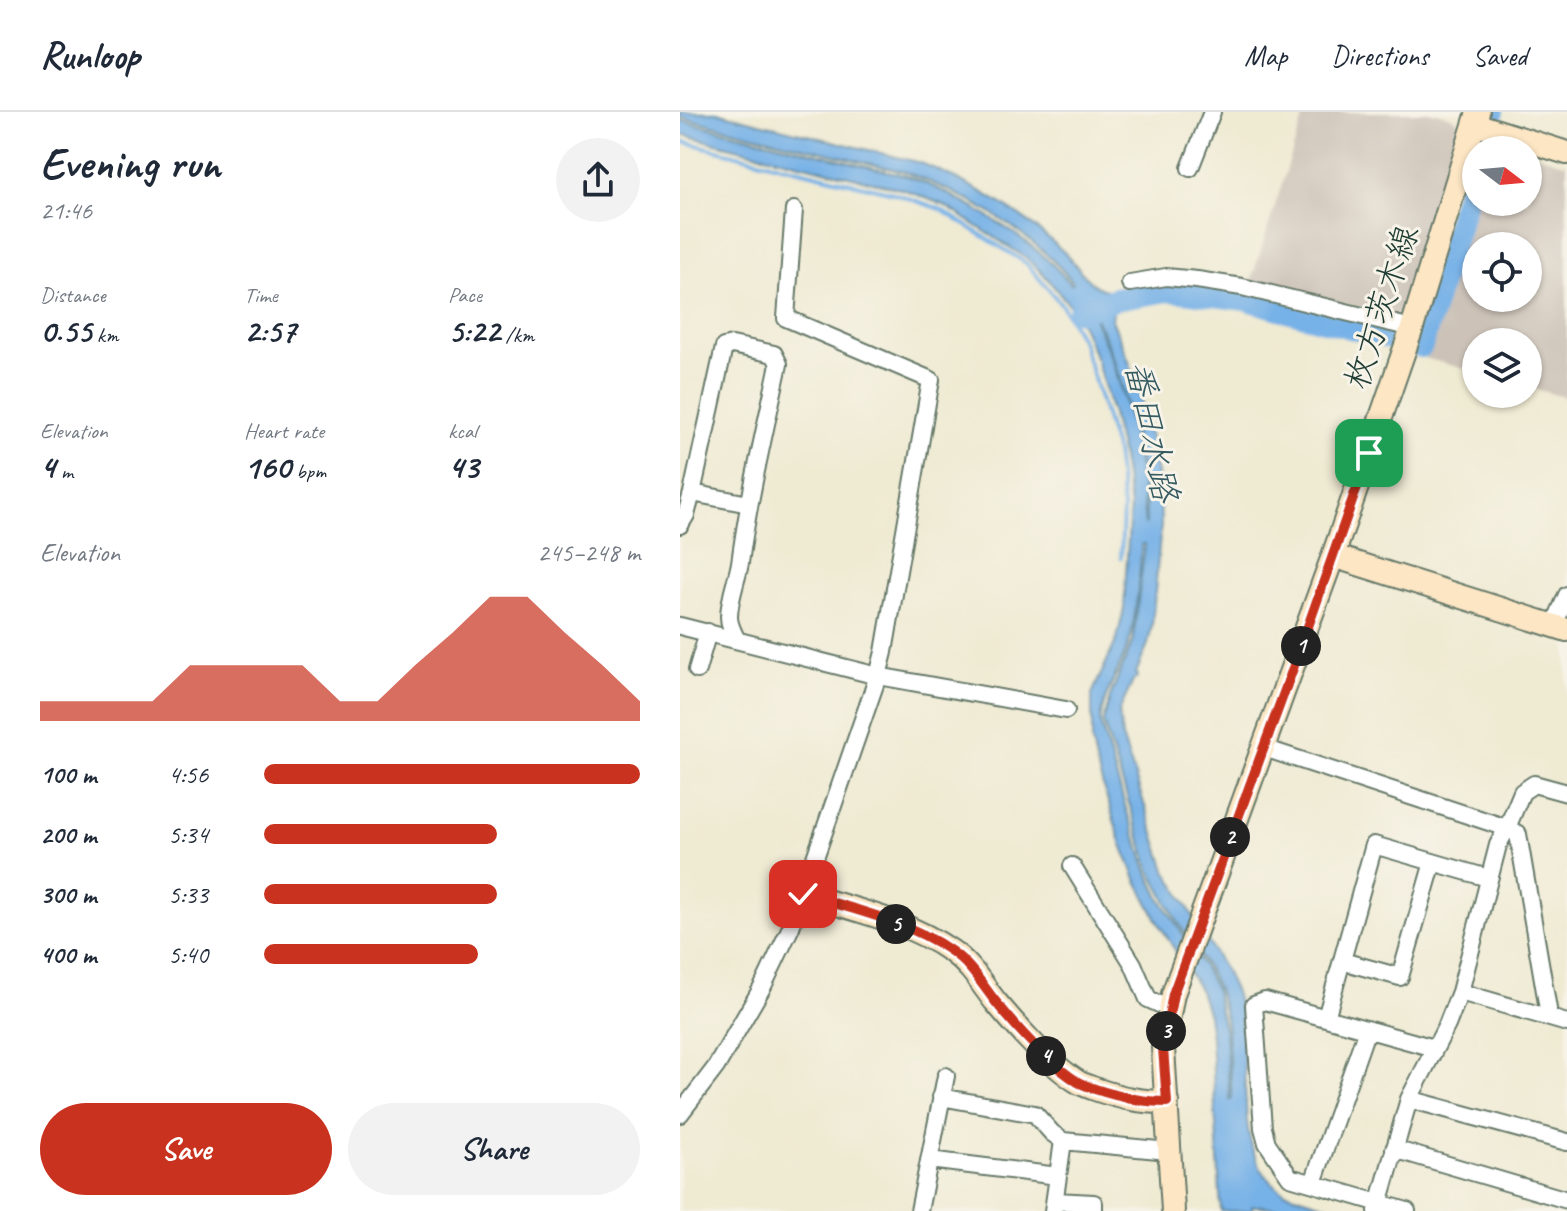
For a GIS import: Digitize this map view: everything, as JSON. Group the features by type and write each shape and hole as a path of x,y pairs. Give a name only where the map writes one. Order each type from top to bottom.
{"main road":[{"path":"1472,116 1567,153"},
{"name":"枚方茨木線","path":"1173,1211 1163,1048 1179,976 1333,556 1408,337 1472,116"},
{"path":"1333,556 1561,628"},
{"path":"803,894 921,933 951,951 970,966 995,1001 1041,1052 1079,1083 1122,1098 1167,1102"}],"street":[{"path":"1190,168 1212,112"},
{"path":"680,1114 716,1067 763,986 791,927 878,676 931,380 786,318 794,210"},
{"path":"1130,283 1166,277 1264,292 1408,337"},
{"path":"680,525 692,493 724,347 732,345 774,354 779,364 741,540 729,612 737,640"},
{"path":"692,493 749,504"},
{"path":"1561,628 1567,595"},
{"path":"680,626 878,676 1066,710"},
{"path":"697,670 708,632"},
{"path":"1264,748 1518,834 1547,1017"},
{"path":"1377,1208 1409,1099 1447,1025 1460,992 1498,845 1522,792 1534,784 1567,793"},
{"path":"1326,1018 1374,845 1488,878"},
{"path":"1342,961 1400,977 1433,862"},
{"path":"1072,866 1133,964 1148,999 1170,1009"},
{"path":"1460,992 1567,1023"},
{"path":"1407,1211 1377,1208 1290,1177 1267,1143 1263,1128 1254,1005 1265,1001 1434,1048"},
{"path":"1313,1183 1367,1029"},
{"path":"919,1211 946,1076"},
{"path":"941,1097 1035,1114 1063,1141 1169,1151"},
{"path":"1409,1099 1567,1142"},
{"path":"1063,1141 1054,1206 1094,1203 1094,1211"},
{"path":"1394,1149 1567,1200"},
{"path":"929,1160 1058,1176"}],"shaded area":[{"path":"1305,112 1438,112 1456,119 1461,129 1416,261 1402,314 1393,316 1251,281"},
{"path":"1542,156 1567,164 1567,398 1542,391 1542,328 1462,328 1462,368 1425,358 1462,236 1462,312 1542,312 1542,232 1463,232 1468,216 1542,216"}],"water":[{"path":"680,112 716,112 921,163 979,191 1016,214 1066,254 1089,281 1107,290 1108,304 1113,310 1112,320 1145,413 1160,489 1161,525 1152,625 1136,673 1138,675 1119,711 1122,737 1166,870 1235,992 1241,1015 1247,1121 1257,1162 1269,1179 1285,1192 1346,1211 1292,1211 1252,1206 1252,1211 1221,1211 1208,1015 1200,991 1136,879 1122,845 1092,742 1092,694 1117,639 1124,609 1130,506 1108,398 1095,356 1071,307 1028,259 944,205 905,190 680,134 680,120 917,180 1005,227 1039,253 1071,284 1073,282 1018,231 974,203 928,181 905,172 680,117","holes":["1095,316 1114,360 1135,437 1144,488 1145,524 1141,480 1129,418","1142,544 1145,544 1133,641 1103,722 1151,872 1217,988 1227,1031 1230,1100 1225,1033 1215,989 1149,875 1100,722 1105,700 1130,639 1137,603"]}],"waterway":[{"path":"1484,136 1492,112"},
{"path":"680,141 893,193 940,209 1026,263 1062,305 1082,341 1116,452 1123,508 1121,558"},
{"path":"1080,311 1115,299 1168,290 1184,291 1246,299 1421,346 1462,210"}],"route":[{"path":"803,894 921,933 951,951 970,966 995,1001 1041,1052 1079,1083 1122,1098 1167,1102 1163,1048 1173,994 1369,453"}],"water label":[{"name":"番田水路","path":"1152,431"}]}
